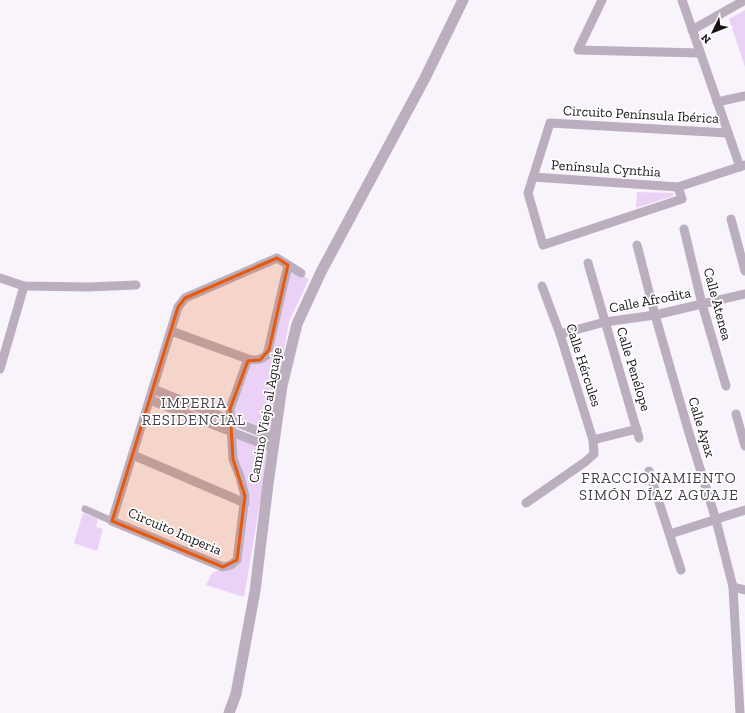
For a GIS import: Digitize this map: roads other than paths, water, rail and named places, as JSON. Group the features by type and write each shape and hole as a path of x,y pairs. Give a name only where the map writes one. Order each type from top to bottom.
{"street":[{"name":"Camino Viejo al Aguaje","path":"229,713 236,694 255,591 271,440 297,324 321,272 425,78 463,0"},
{"path":"602,0 578,50 700,53"},
{"path":"678,187 742,166 728,133 682,0"},
{"path":"692,30 745,0"},
{"path":"717,102 745,96"},
{"name":"Circuito Península Ibérica","path":"678,187 682,199 543,245 528,193 550,123 728,133"},
{"name":"Península Cynthia","path":"533,177 678,187"},
{"path":"731,219 745,271"},
{"name":"Calle Atenea","path":"684,230 702,304 726,386"},
{"name":"Calle Ayax","path":"637,245 655,315 716,520 733,587 740,713"},
{"name":"Circuito Imperia","path":"248,359 230,409 233,459 243,486 245,503 237,560 231,565 223,567 112,520 178,307 185,298 277,258 301,273"},
{"name":"Calle Penélope","path":"588,263 638,433 593,440"},
{"path":"171,331 253,361 260,360 267,355 288,265"},
{"path":"0,278 24,286 89,287 136,285"},
{"path":"0,369 24,286"},
{"name":"Calle Hércules","path":"526,503 585,462 594,454 593,440 560,334 542,286"},
{"name":"Calle Afrodita","path":"560,334 605,322 655,315 745,294"},
{"path":"0,332 10,335"},
{"path":"153,389 230,420 271,440"},
{"path":"150,400 262,443 271,440"},
{"path":"736,414 745,446"},
{"path":"133,455 245,503"},
{"path":"649,471 681,570"},
{"path":"84,510 112,520"},
{"path":"670,534 745,510"},
{"path":"733,587 745,590"}],"district":[{"name":"IMPERIA RESIDENCIAL","path":"194,412"},
{"name":"FRACCIONAMIENTO SIMÓN DÍAZ AGUAJE","path":"659,486"}]}
